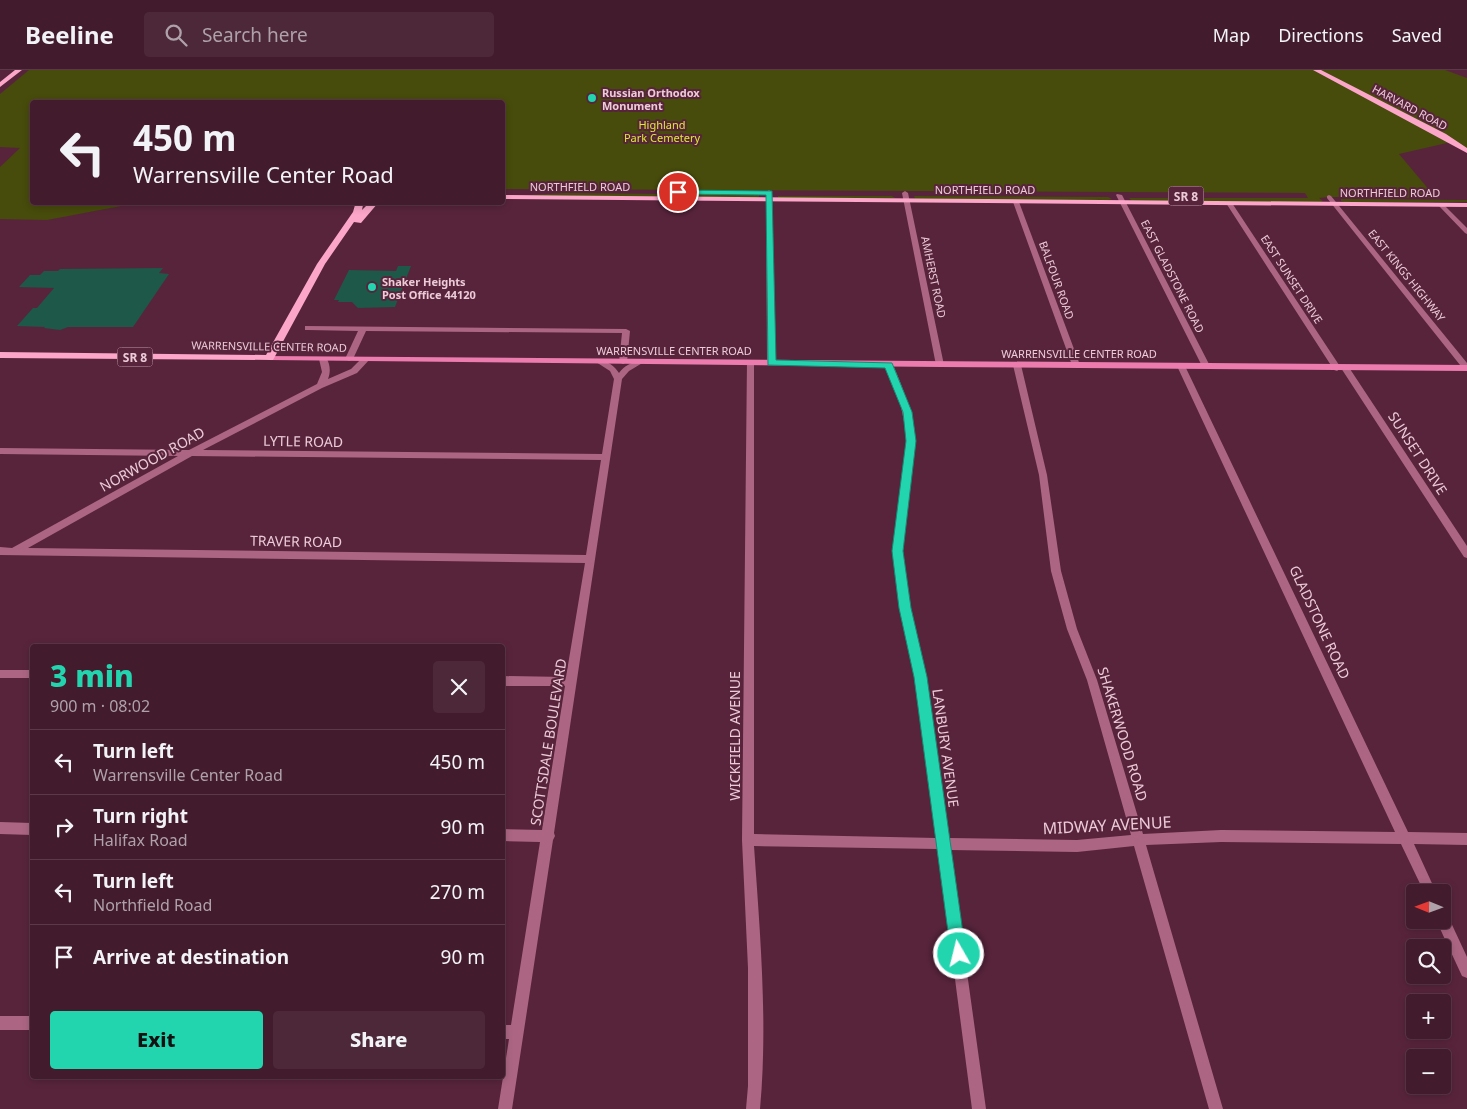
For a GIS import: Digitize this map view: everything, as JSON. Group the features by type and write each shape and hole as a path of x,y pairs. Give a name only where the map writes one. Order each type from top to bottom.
{"main road":[{"path":"0,86 19,70"},
{"name":"HARVARD ROAD","path":"1316,70 1443,136 1467,151"},
{"name":"NORTHFIELD ROAD","path":"505,192 1121,199 1467,198"},
{"name":"NORTHFIELD ROAD","path":"505,197 770,196"},
{"name":"NORTHFIELD ROAD","path":"906,197 1016,202 1121,199 1229,203 1467,205"},
{"path":"269,358 317,271 357,212 358,205"},
{"path":"330,250 349,232 372,205"},
{"name":"WARRENSVILLE CENTER ROAD","path":"0,356 889,365 1467,368"}],"street":[{"path":"770,196 771,363"},
{"name":"AMHERST ROAD","path":"906,197 940,365"},
{"name":"EAST KINGS HIGHWAY","path":"1329,197 1467,368"},
{"name":"EAST GLADSTONE ROAD","path":"1121,199 1206,366"},
{"name":"BALFOUR ROAD","path":"1016,202 1076,365"},
{"name":"EAST SUNSET DRIVE","path":"1229,203 1341,368"},
{"path":"1441,205 1467,232"},
{"name":"WARRENSVILLE CENTER ROAD","path":"308,328 626,331 623,362"},
{"path":"349,359 363,328"},
{"path":"319,386 326,378 327,372 323,358"},
{"name":"NORWOOD ROAD","path":"0,558 190,453 319,386 354,371 366,359"},
{"path":"600,362 613,369 618,379 626,369 640,362"},
{"name":"WICKFIELD AVENUE","path":"750,363 748,840 755,968 755,1086 753,1109"},
{"name":"LANBURY AVENUE","path":"889,365 908,412 910,424 911,441 898,551 905,608 921,677 979,1109"},
{"name":"SHAKERWOOD ROAD","path":"1017,365 1043,475 1056,571 1072,628 1092,680 1216,1109"},
{"name":"GLADSTONE ROAD","path":"1181,366 1426,884"},
{"name":"SUNSET DRIVE","path":"1341,368 1467,554"},
{"name":"SCOTTSDALE BOULEVARD","path":"506,1109 510,1032 549,836 618,379"},
{"name":"LYTLE ROAD","path":"0,451 606,457"},
{"name":"TRAVER ROAD","path":"0,551 591,559"},
{"path":"0,674 30,674"},
{"path":"505,681 572,682"},
{"path":"0,828 30,828"},
{"path":"505,835 549,836"},
{"name":"MIDWAY AVENUE","path":"748,840 1077,846 1138,840 1221,836 1467,839"},
{"path":"1447,929 1467,971"},
{"path":"0,1023 30,1023"}],"green space":[{"name":"Highland Park Cemetery","path":"29,70 1445,70 1467,78 1467,151 1451,142 1399,154 1436,198 1329,197 1319,198 1323,201 1321,202 1132,201 1129,198 1308,198 1305,193 505,189 505,100 30,100 30,205 126,205 47,220 0,219 0,167 20,148 0,147 0,94"},
{"path":"566,193 759,195 759,198 527,195"},
{"path":"778,196 892,196 895,198 778,198"},
{"path":"914,196 1108,197 1112,199 915,199"},
{"path":"1341,199 1467,200 1467,202 1344,202"}],"building":[{"name":"Shaker Heights Post Office 44120","path":"398,266 411,266 395,307 358,308 352,302 338,302 339,300 334,300 349,270 396,271"},
{"path":"163,268 159,273 169,274 133,327 68,327 60,330 45,327 17,326 33,308 37,308 54,288 19,287 30,275 40,275 44,271 58,271 60,269"}],"place":[{"name":"Russian Orthodox Monument","path":"592,98"},
{"name":"Shaker Heights Post Office 44120","path":"372,287"}],"route":[{"path":"678,192 769,192 771,363 889,365 908,412 911,441 905,478 898,551 905,608 921,677 959,954"}]}
